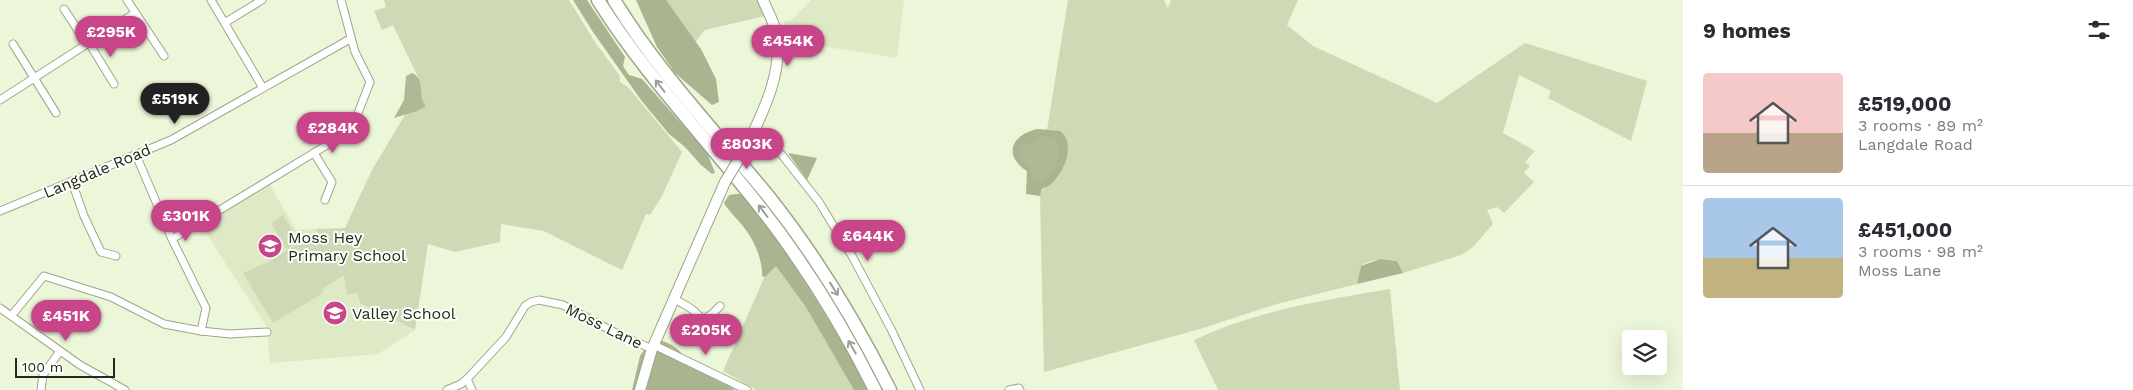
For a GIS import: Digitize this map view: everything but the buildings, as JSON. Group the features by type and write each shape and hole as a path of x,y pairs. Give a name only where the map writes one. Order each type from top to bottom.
{"highway":[{"path":"598,0 627,44 760,206 831,312 875,390"},
{"path":"614,0 658,65 769,197 806,247 848,312 890,390"}],"street":[{"path":"127,0 164,56"},
{"path":"211,0 226,22 263,88"},
{"path":"226,22 262,0"},
{"path":"172,239 350,130 370,86 370,79 350,39 341,0"},
{"path":"640,390 653,347 725,182 747,146 767,100 777,60 776,31 763,0"},
{"path":"64,9 114,84"},
{"path":"0,100 135,13"},
{"name":"Langdale Road","path":"0,211 171,140 350,39"},
{"path":"13,44 56,114"},
{"path":"754,132 782,155 819,202 852,256 892,329 920,390"},
{"path":"314,152 332,182 324,200"},
{"path":"136,155 172,239 206,308 201,331"},
{"path":"72,182 84,216 101,252 116,256"},
{"path":"12,315 44,276 111,297 164,324 230,334 267,332"},
{"path":"674,299 691,307 704,320 708,330"},
{"name":"Moss Lane","path":"447,390 467,379 506,337 525,306 539,300 563,305 614,332 653,347 747,390"},
{"path":"704,320 720,306"},
{"path":"0,308 91,372 125,390"},
{"path":"41,390 43,375 60,351"},
{"path":"467,379 472,390"},
{"path":"1009,390 1019,389"}],"shaded area":[{"path":"384,0 569,0 595,42 620,76 620,82 628,87 682,152 662,196 650,215 646,214 622,270 544,231 501,224 500,242 455,252 428,244 415,330 360,303 358,293 347,295 344,275 323,289 323,293 273,323 243,273 270,261 300,242 320,236 316,229 345,228 372,170 417,95 418,77 393,25 382,30 374,11 386,7"},
{"path":"573,0 587,0 625,57 623,66 629,75 642,79 702,147 708,155 715,173 712,174 701,165 685,147 669,134 641,100"},
{"path":"636,0 666,0 701,49 716,79 719,102 712,105 675,73 657,47"},
{"path":"649,0 758,0 765,16 705,30 689,50"},
{"path":"811,0 904,0 897,58 782,40 785,21 791,21"},
{"path":"1068,0 1164,0 1168,8 1171,0 1298,0 1287,25 1313,46 1437,103 1525,43 1647,81 1631,141 1548,98 1551,91 1519,75 1503,133 1535,151 1525,162 1530,166 1524,173 1534,182 1504,213 1497,207 1487,210 1493,224 1472,248 1461,255 1403,273 1397,261 1374,260 1361,266 1357,284 1277,304 1200,329 1044,372 1040,196 1044,188 1056,179 1061,172 1068,150 1054,130 1047,130"},
{"path":"412,73 419,79 423,102 426,106 417,111 394,118 404,100 406,76"},
{"path":"1038,129 1060,131 1065,136 1068,150 1061,172 1051,184 1042,189 1040,196 1026,194 1027,171 1019,165 1013,152 1013,146 1022,135"},
{"path":"1041,136 1053,137 1059,145 1056,166 1042,180 1033,178 1031,171 1019,153 1023,146"},
{"path":"788,153 817,158 807,180"},
{"path":"267,180 296,230 316,229 359,293 360,303 415,330 378,354 270,363 267,327 200,224"},
{"path":"744,194 778,241 825,314 869,390 854,390 806,307 776,266 765,277 762,276 761,263 753,242 746,230 724,203 729,195"},
{"path":"283,215 299,241 286,249 271,223"},
{"path":"773,258 806,301 858,390 756,390 723,371"},
{"path":"1380,259 1397,261 1403,273 1357,284 1361,266"},
{"path":"1390,289 1400,390 1218,390 1194,340 1241,321 1266,314 1315,302"},
{"path":"652,338 672,345 682,354 735,390 632,390 640,356"}],"place":[{"name":"Moss Hey Primary School","path":"270,246"},
{"name":"Valley School","path":"335,313"}]}
